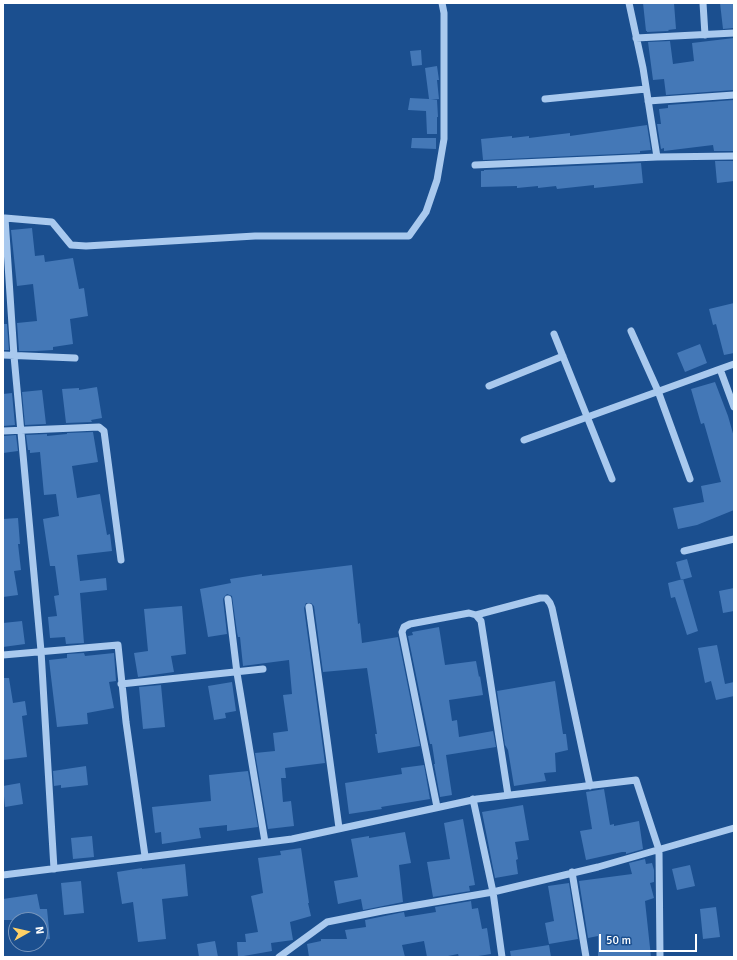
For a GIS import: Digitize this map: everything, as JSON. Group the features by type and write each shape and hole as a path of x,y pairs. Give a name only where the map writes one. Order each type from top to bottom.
{"street":[{"path":"54,868 41,652 20,431 4,218 52,222 71,245 86,246 255,236 409,236 426,212 436,180 444,139 444,13 442,3"},
{"path":"629,3 646,89 657,157"},
{"path":"703,3 705,35"},
{"path":"636,38 734,33"},
{"path":"544,99 646,89"},
{"path":"648,101 734,95"},
{"path":"475,165 657,157 734,156"},
{"path":"631,331 658,391 690,479"},
{"path":"554,334 612,479"},
{"path":"3,354 14,356 75,358"},
{"path":"489,386 563,356"},
{"path":"524,440 734,364"},
{"path":"720,369 734,407"},
{"path":"3,431 99,427 104,432 121,560"},
{"path":"684,551 734,538"},
{"path":"437,807 402,632 404,627 410,624 469,613 476,614 540,598 546,598 552,608 590,786"},
{"path":"228,599 237,673 265,842"},
{"path":"309,607 339,828"},
{"path":"476,614 480,621 508,795"},
{"path":"3,655 118,645 121,684 145,856"},
{"path":"121,684 264,669"},
{"path":"3,875 292,838 473,799 636,780 659,850 660,957"},
{"path":"473,799 493,892 502,957"},
{"path":"279,957 327,922 493,892 598,867 734,828"},
{"path":"572,872 586,957"}],"building":[{"path":"643,3 674,3 676,29 668,30 669,31 647,32"},
{"path":"720,3 734,3 734,28 723,29"},
{"path":"734,38 734,90 666,95 664,79 653,80 648,42 670,41 673,64 694,61 692,43"},
{"path":"421,50 422,65 412,66 410,51"},
{"path":"437,66 439,99 431,100 437,100 437,134 427,134 426,111 408,110 410,98 429,99 425,68"},
{"path":"734,100 734,151 714,151 713,145 664,151 664,148 661,149 657,124 661,124 659,109 668,108 668,105"},
{"path":"647,125 651,150 640,151 640,153 483,160 481,139 512,136 512,138 529,136 529,138 570,133 570,136"},
{"path":"412,138 436,138 436,149 411,148"},
{"path":"715,161 734,161 734,181 717,183"},
{"path":"641,163 643,183 594,188 594,185 557,189 556,186 538,188 538,186 517,188 517,186 481,187 481,171 484,170"},
{"path":"32,228 35,256 44,255 45,262 73,258 79,289 84,288 88,316 70,319 73,344 53,347 53,350 19,351 17,323 37,321 33,284 17,286 11,230"},
{"path":"734,303 734,353 724,355 716,324 713,325 709,309"},
{"path":"3,324 7,324 9,350 3,350"},
{"path":"700,344 707,363 685,372 677,353"},
{"path":"715,382 734,437 734,510 697,525 678,529 673,508 704,502 701,486 721,482 704,423 701,424 691,389"},
{"path":"97,387 102,418 91,420 92,422 66,423 62,389 79,388 79,390"},
{"path":"42,390 46,424 25,425 22,392"},
{"path":"12,393 15,425 3,426 3,394"},
{"path":"93,432 98,462 72,466 77,498 100,494 107,535 110,534 112,551 77,555 80,581 106,578 107,590 80,593 84,643 66,644 65,637 50,638 48,617 57,616 54,596 59,595 55,566 50,566 43,519 59,516 56,494 44,495 40,452 30,453 30,450 28,450 26,435 47,434 47,436 67,433"},
{"path":"16,435 18,451 3,453 3,436"},
{"path":"18,518 20,544 18,544 21,570 14,571 18,595 3,597 3,519"},
{"path":"687,559 692,577 681,580 676,562"},
{"path":"352,565 358,624 360,623 362,643 398,637 420,746 378,753 375,734 377,734 367,668 323,672 314,606 311,603 306,603 304,608 325,763 285,768 286,778 281,778 283,802 291,801 294,826 268,829 255,753 275,751 273,733 288,731 283,695 292,694 289,660 243,666 240,637 238,637 237,632 232,596 227,594 223,599 227,634 208,637 200,589 231,583 230,579 262,574 262,576"},
{"path":"683,579 698,631 687,635 675,597 671,598 668,583"},
{"path":"734,588 734,611 723,613 719,591"},
{"path":"182,606 186,654 171,656 174,672 138,677 134,653 148,651 144,609"},
{"path":"22,621 25,644 3,647 3,623"},
{"path":"439,627 445,665 476,661 479,677 480,676 483,695 449,700 452,721 457,720 459,737 493,731 496,747 446,755 452,795 440,797 432,744 430,744 408,636 413,635 412,632"},
{"path":"717,645 725,684 734,682 734,696 716,700 711,681 705,683 698,648"},
{"path":"84,653 85,656 114,653 116,681 109,682 114,708 87,713 88,724 57,727 49,660 67,658 67,654"},
{"path":"3,678 9,678 13,703 25,701 27,715 22,716 27,757 3,760"},
{"path":"555,681 563,734 566,734 568,750 555,753 556,772 544,773 546,781 514,786 508,750 505,745 497,691"},
{"path":"232,682 236,711 225,713 226,718 214,720 208,686"},
{"path":"161,685 165,727 143,729 139,687"},
{"path":"424,765 430,799 349,814 345,783 402,774 401,768"},
{"path":"86,766 88,785 61,788 61,785 54,786 53,771"},
{"path":"248,771 258,827 227,831 227,825 199,828 201,838 162,844 161,832 155,833 152,807 211,801 209,775"},
{"path":"20,783 23,804 5,807 3,786"},
{"path":"604,789 610,825 614,824 614,826 639,821 643,849 626,854 626,852 622,852 586,860 580,831 592,829 586,792"},
{"path":"523,805 529,840 515,842 518,859 516,860 518,874 495,878 482,812"},
{"path":"463,819 475,885 469,886 470,891 433,897 427,862 450,859 444,823"},
{"path":"405,832 411,863 399,865 403,902 363,910 361,899 338,904 334,881 358,877 351,839 369,836 369,838"},
{"path":"92,836 94,857 73,859 71,838"},
{"path":"301,848 311,916 290,922 293,940 271,943 272,951 238,957 237,942 246,942 245,934 258,932 251,896 263,893 258,858 281,855 280,851"},
{"path":"645,859 646,864 652,863 654,870 654,882 650,883 654,898 645,901 651,957 598,957 598,936 588,938 579,881 632,874 629,863"},
{"path":"185,864 188,896 162,899 166,939 138,942 133,902 122,904 117,872"},
{"path":"690,865 695,886 677,890 672,869"},
{"path":"81,881 84,913 64,915 61,883"},
{"path":"569,883 578,939 549,944 545,923 554,921 548,886"},
{"path":"37,894 40,909 47,909 47,912 8,912 8,920 3,920 3,899"},
{"path":"471,901 472,909 478,908 482,929 487,928 491,954 472,957 459,957 458,954 443,957 427,957 424,941 402,945 405,957 309,957 307,944 321,941 321,939 347,939 345,930 366,927 365,920 404,912 405,917 436,912 435,907"},
{"path":"716,907 720,937 703,939 700,909"},
{"path":"48,919 50,939 48,939"},
{"path":"215,941 218,957 199,957 197,944"},
{"path":"549,945 551,957 511,957 510,951"}]}
